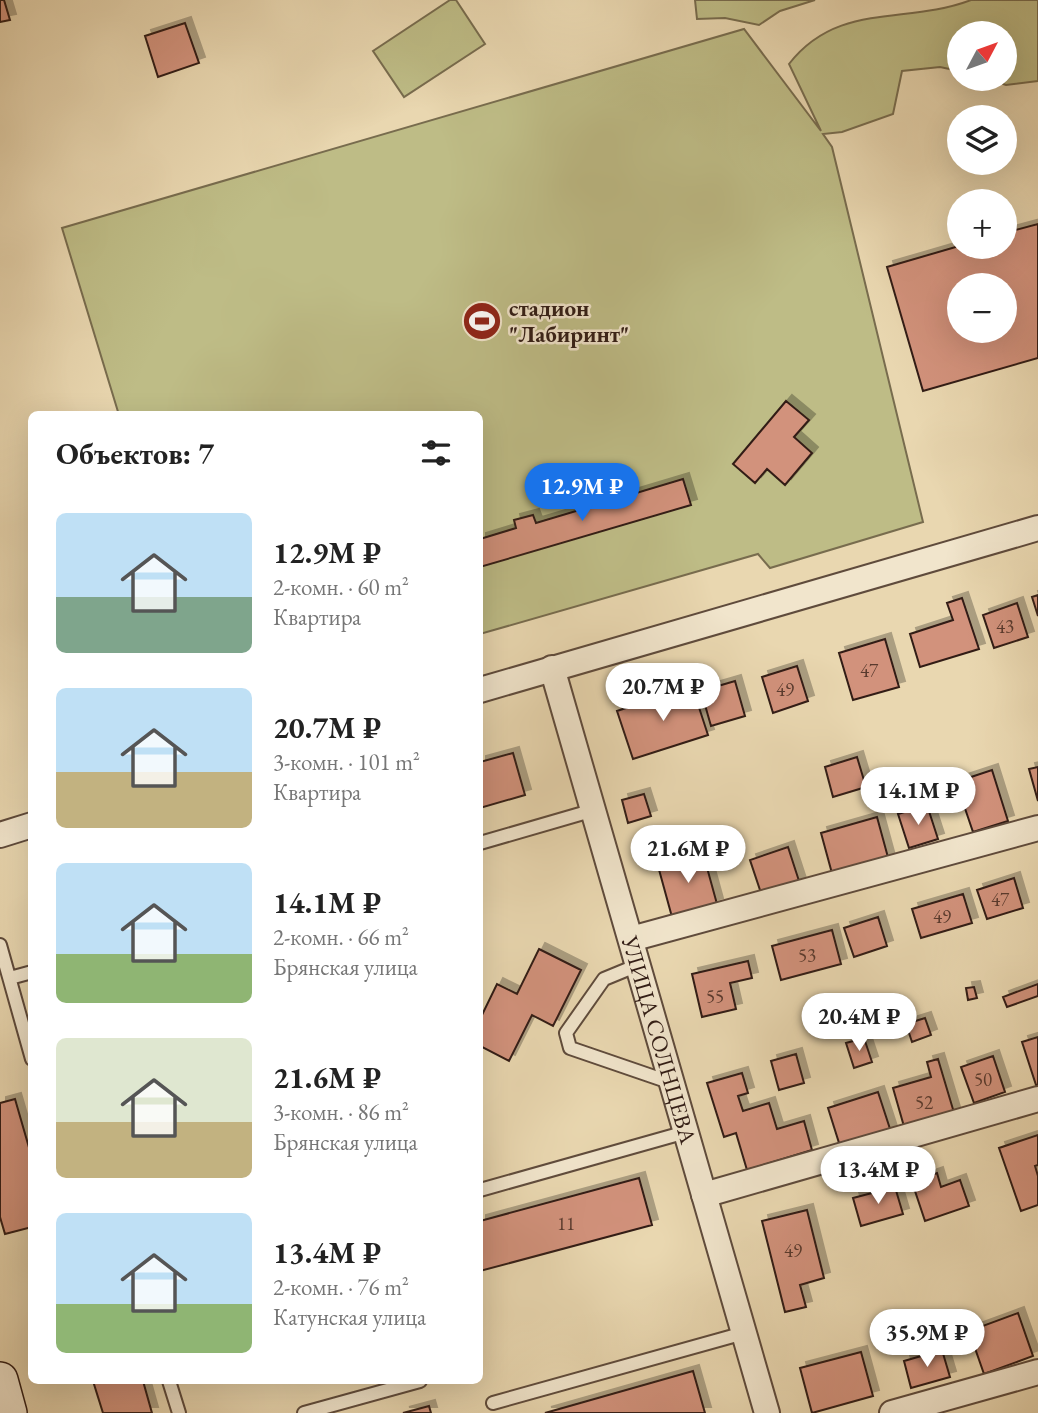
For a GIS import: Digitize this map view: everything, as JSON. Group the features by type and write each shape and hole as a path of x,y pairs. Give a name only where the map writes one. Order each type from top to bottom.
{"street":[{"path":"483,689 1038,528"},
{"name":"УЛИЦА СОЛНЦЕВА","path":"552,668 767,1413"},
{"path":"0,835 28,826"},
{"path":"631,939 1038,828"},
{"path":"704,1195 1038,1099"},
{"path":"892,1413 1038,1371"},
{"path":"0,1380 9,1413"}],"lane":[{"path":"483,842 594,810"},
{"path":"0,945 28,1045"},
{"path":"638,965 604,979 566,1033 570,1048 672,1083"},
{"path":"9,978 28,973"},
{"path":"483,1189 686,1132"},
{"path":"494,1403 744,1334"},
{"path":"170,1384 179,1413"},
{"path":"304,1413 409,1384"}],"shaded area":[{"path":"450,0 456,0 485,44 404,97 373,51"},
{"path":"695,0 815,0 780,11 759,25 725,18 697,19"},
{"name":"стадион \"Лабиринт\"","path":"971,0 1038,0 1038,81 1017,84 1017,21 947,21 947,68 902,71 893,114 842,132 823,134 832,147 923,522 770,568 758,554 483,633 483,411 118,411 62,228 744,29 821,131 789,64 808,44 829,31 874,18 922,12"}],"building":[{"path":"0,0 4,0 10,20 0,22"},
{"path":"185,23 199,63 158,77 145,36"},
{"path":"1038,224 1038,358 923,391 887,267 947,250 947,259 1017,259 1017,230"},
{"path":"786,401 809,420 794,437 812,453 785,485 767,469 755,483 733,464"},
{"path":"683,479 691,505 483,566 483,538 516,528 514,520 533,515 536,523"},
{"path":"1038,595 1038,616 1032,597"},
{"path":"962,598 979,649 920,667 910,634 953,620 947,603"},
{"path":"1017,603 1028,637 994,648 983,615"},
{"path":"885,639 899,687 853,700 839,653"},
{"path":"797,666 808,701 773,713 762,677"},
{"path":"735,681 745,716 711,726 701,691"},
{"path":"692,686 708,735 633,759 617,711"},
{"path":"513,753 525,795 483,807 483,761"},
{"path":"857,757 866,787 833,797 825,767"},
{"path":"1038,767 1038,801 1029,769"},
{"path":"992,770 1008,821 973,832 956,782"},
{"path":"644,794 651,816 628,823 622,800"},
{"path":"927,805 938,839 909,848 898,814"},
{"path":"877,817 889,861 833,877 821,833"},
{"path":"660,836 667,859 644,865 638,843"},
{"path":"788,847 800,884 762,896 750,860"},
{"path":"703,853 717,904 672,917 658,866"},
{"path":"1014,878 1023,908 987,919 977,890"},
{"path":"963,894 972,923 921,938 912,909"},
{"path":"878,917 887,946 854,957 844,928"},
{"path":"832,930 841,964 781,980 772,946"},
{"path":"539,949 581,970 553,1026 532,1015 509,1061 483,1048 483,1013 497,984 517,994"},
{"path":"748,961 752,978 730,983 736,1009 702,1017 692,974"},
{"path":"1038,984 1038,996 1007,1007 1003,997"},
{"path":"974,987 977,998 968,1000 966,988"},
{"path":"925,1018 931,1035 912,1042 906,1024"},
{"path":"1038,1037 1038,1085 1036,1085 1022,1042"},
{"path":"864,1038 872,1062 854,1068 846,1043"},
{"path":"796,1054 804,1083 779,1090 771,1061"},
{"path":"993,1056 1005,1092 974,1103 961,1067"},
{"path":"938,1059 955,1116 905,1130 893,1088 931,1077 927,1062"},
{"path":"742,1073 748,1093 738,1096 743,1111 769,1103 777,1129 804,1121 812,1150 747,1170 736,1133 724,1137 707,1083"},
{"path":"878,1092 892,1135 840,1146 828,1108"},
{"path":"15,1099 28,1144 28,1228 5,1234 0,1217 0,1103"},
{"path":"1038,1135 1038,1165 1035,1166 1038,1176 1038,1205 1021,1211 999,1148"},
{"path":"937,1173 941,1187 960,1180 969,1206 925,1221 912,1182"},
{"path":"639,1178 652,1225 483,1270 483,1220"},
{"path":"895,1187 903,1214 861,1226 853,1198"},
{"path":"807,1210 824,1278 800,1285 806,1307 785,1312 762,1221"},
{"path":"1018,1313 1033,1356 984,1374 969,1331"},
{"path":"942,1350 950,1377 911,1388 904,1361"},
{"path":"861,1352 873,1396 812,1413 800,1368"},
{"path":"693,1371 705,1413 545,1413"},
{"path":"94,1384 144,1384 152,1413 103,1413"},
{"path":"429,1406 431,1413 403,1413"}],"place":[{"name":"стадион \"Лабиринт\"","path":"482,321"}]}
